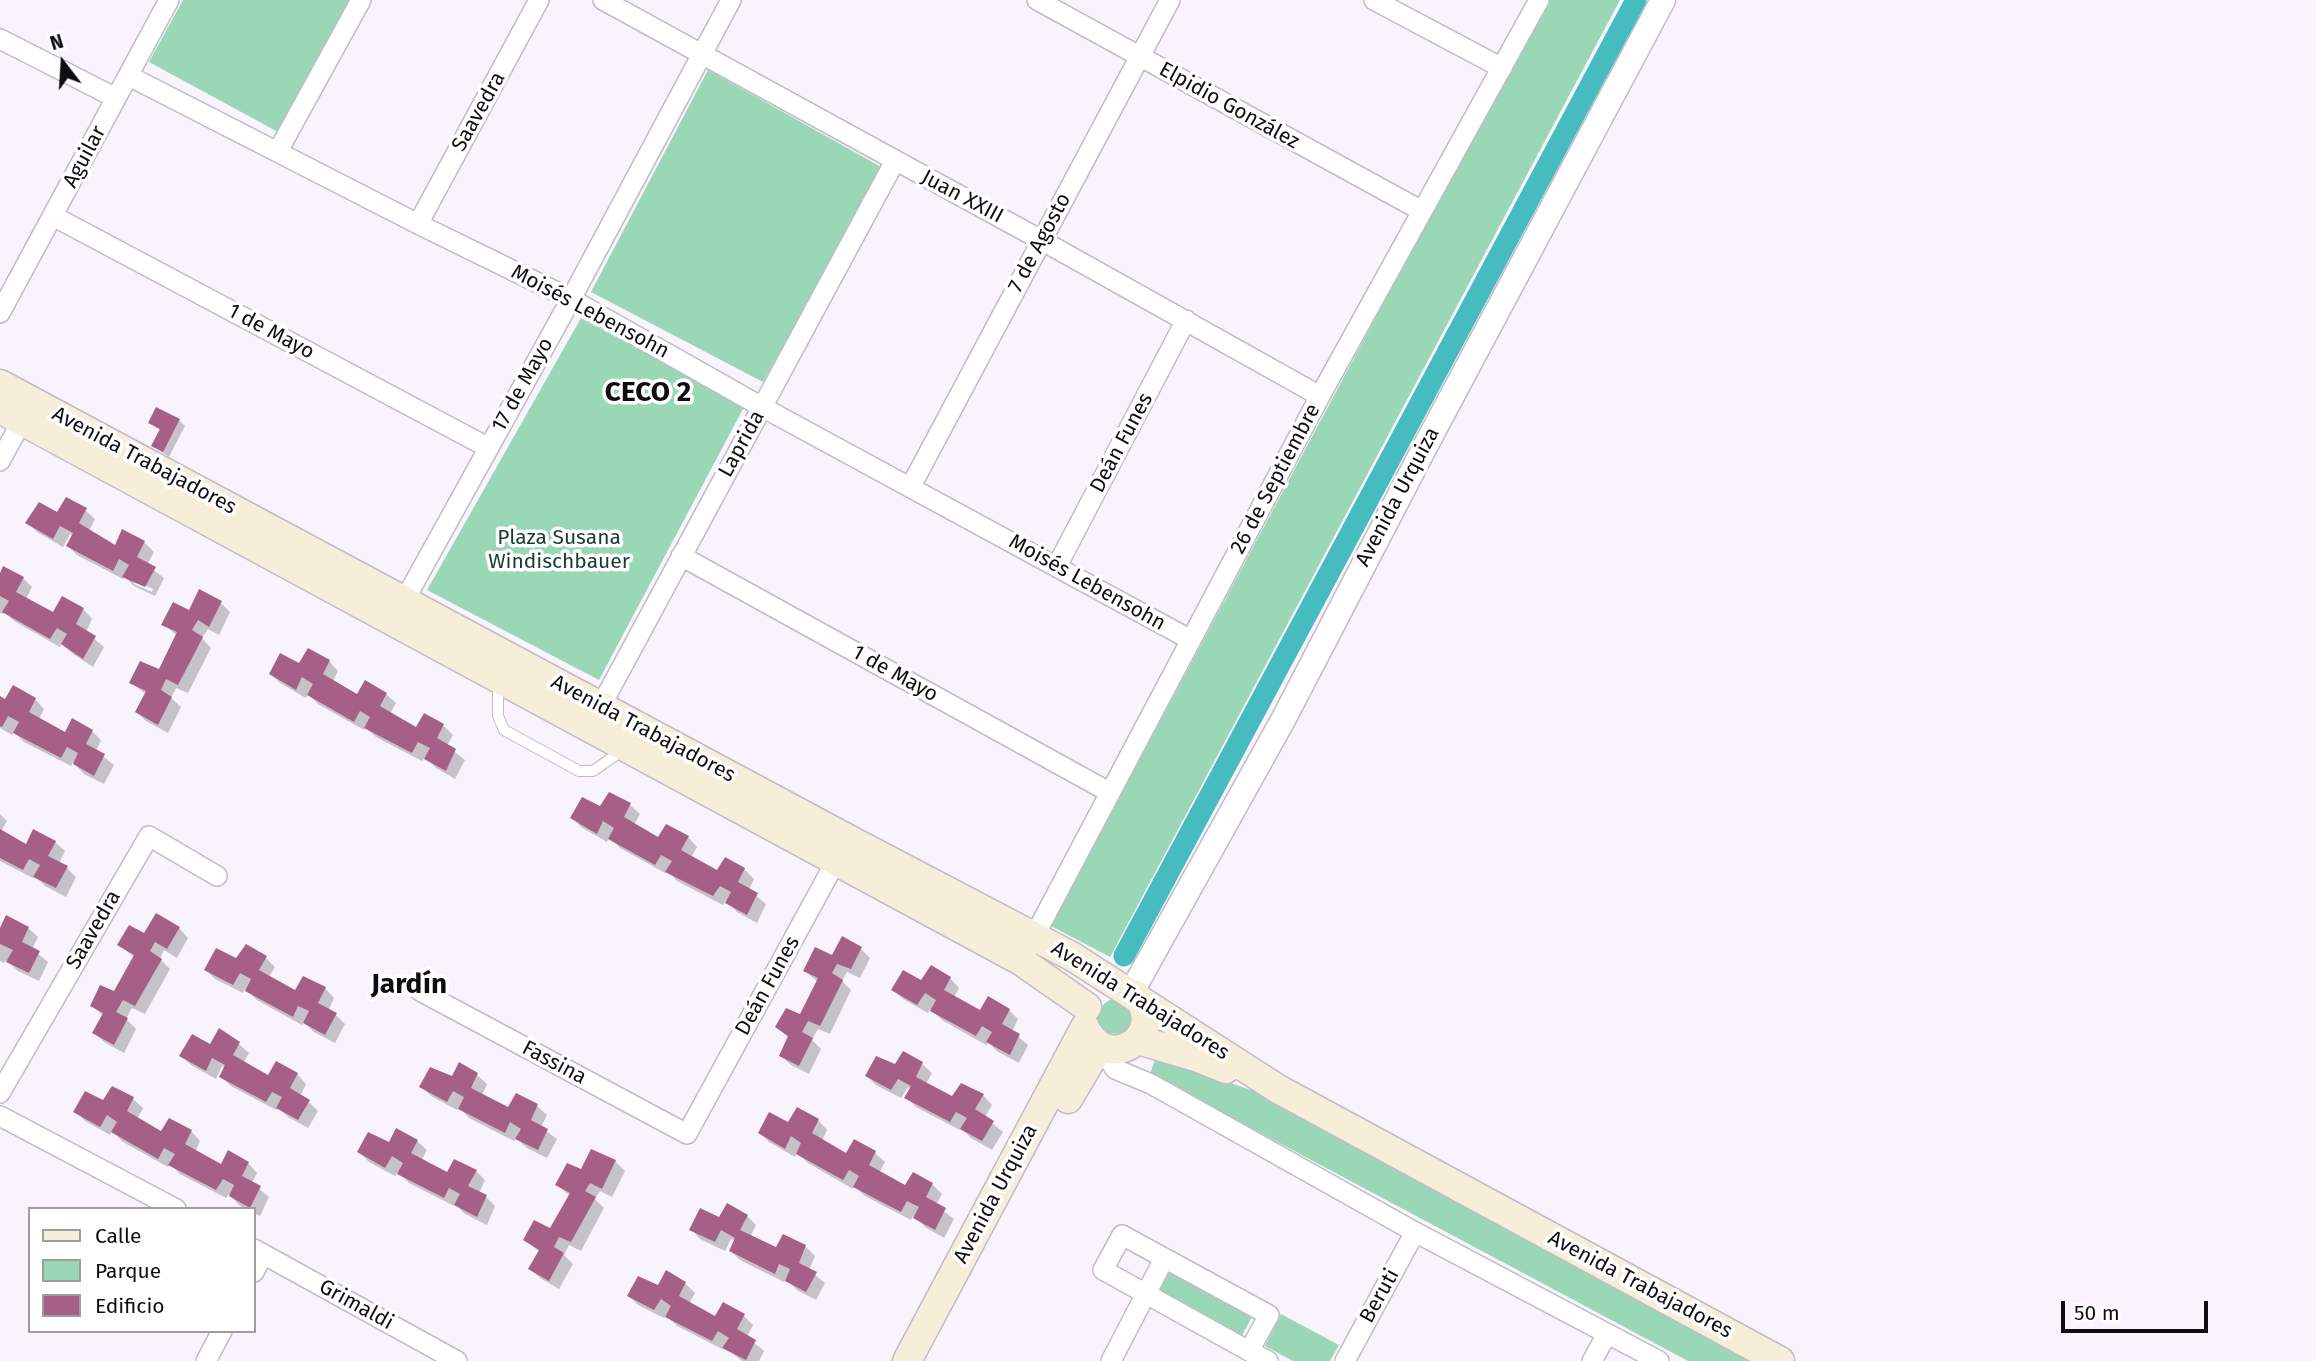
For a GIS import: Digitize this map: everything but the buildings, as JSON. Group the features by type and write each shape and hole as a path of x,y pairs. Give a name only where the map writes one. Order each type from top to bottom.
{"main road":[{"name":"Avenida Trabajadores","path":"0,384 18,411 399,611 844,851 1021,961 1093,1031"},
{"name":"Avenida Trabajadores","path":"399,611 499,679 595,717 625,748 1033,936 1073,957 1278,1088 1780,1361"},
{"path":"1116,988 1131,992 1142,1003 1146,1022 1136,1041 1120,1049 1093,1031 1098,992 1116,988"},
{"name":"Avenida Urquiza","path":"907,1361 1093,1031"},
{"name":"Avenida Urquiza","path":"928,1361 1046,1136 1093,1031"},
{"name":"Avenida Trabajadores","path":"1136,1041 1196,1057 1278,1088"}],"street":[{"name":"Aguilar","path":"0,313 169,0"},
{"path":"278,151 362,0"},
{"name":"Saavedra","path":"418,224 540,0"},
{"name":"Juan XXIII","path":"603,0 1320,396"},
{"name":"17 de Mayo","path":"399,611 571,299 731,0"},
{"name":"Elpidio González","path":"1037,0 1422,211"},
{"name":"7 de Agosto","path":"911,486 1170,0"},
{"path":"1374,0 1502,68"},
{"name":"26 de Septiembre","path":"1021,961 1320,396 1539,0"},
{"name":"Avenida Urquiza","path":"1131,992 1283,720 1433,430 1663,0"},
{"path":"0,39 116,98"},
{"name":"Moisés Lebensohn","path":"129,76 571,299 762,407 1191,640"},
{"name":"Laprida","path":"595,717 895,161"},
{"name":"1 de Mayo","path":"53,216 489,448"},
{"name":"Deán Funes","path":"1057,566 1186,320"},
{"path":"0,461 18,411"},
{"name":"1 de Mayo","path":"681,556 1109,792"},
{"name":"Saavedra","path":"0,1094 149,836 217,876"},
{"name":"Deán Funes","path":"687,1134 844,851"},
{"name":"Fassina","path":"420,991 687,1134"},
{"name":"Avenida Trabajadores","path":"1093,1031 1115,1069 1151,1084 1415,1232 1659,1361"},
{"name":"Avenida Trabajadores","path":"1136,1041 1135,1063 1151,1084"},
{"path":"0,1116 172,1207"},
{"name":"Beruti","path":"1346,1361 1415,1232"},
{"path":"1249,1351 1269,1315 1122,1235 1103,1270 1249,1351 1268,1361"},
{"name":"Grimaldi","path":"257,1259 457,1361"},
{"path":"1111,1361 1164,1259"},
{"path":"206,1361 221,1333"},
{"path":"1592,1361 1606,1334"}],"lane":[{"path":"499,679 498,716 504,730 579,771 593,771 625,748"}],"green space":[{"path":"183,0 350,0 278,132 149,62"},
{"path":"1545,0 1620,0 1110,957 1051,926"},
{"path":"708,70 883,168 763,382 591,292"},
{"name":"Plaza Susana Windischbauer","path":"581,318 744,407 599,680 427,590"},
{"path":"1112,999 1118,999 1134,1013 1129,1030 1110,1033 1103,1030 1099,1024 1099,1011"},
{"path":"1156,1056 1270,1097 1761,1361 1688,1361 1150,1074"},
{"path":"1168,1271 1252,1317 1241,1337 1157,1291"},
{"path":"1281,1314 1339,1345 1330,1361 1293,1361 1265,1346"}],"waterway":[{"path":"1124,956 1636,0"}],"district":[{"name":"CECO 2","path":"648,393"},
{"name":"Jardín","path":"409,985"}]}
